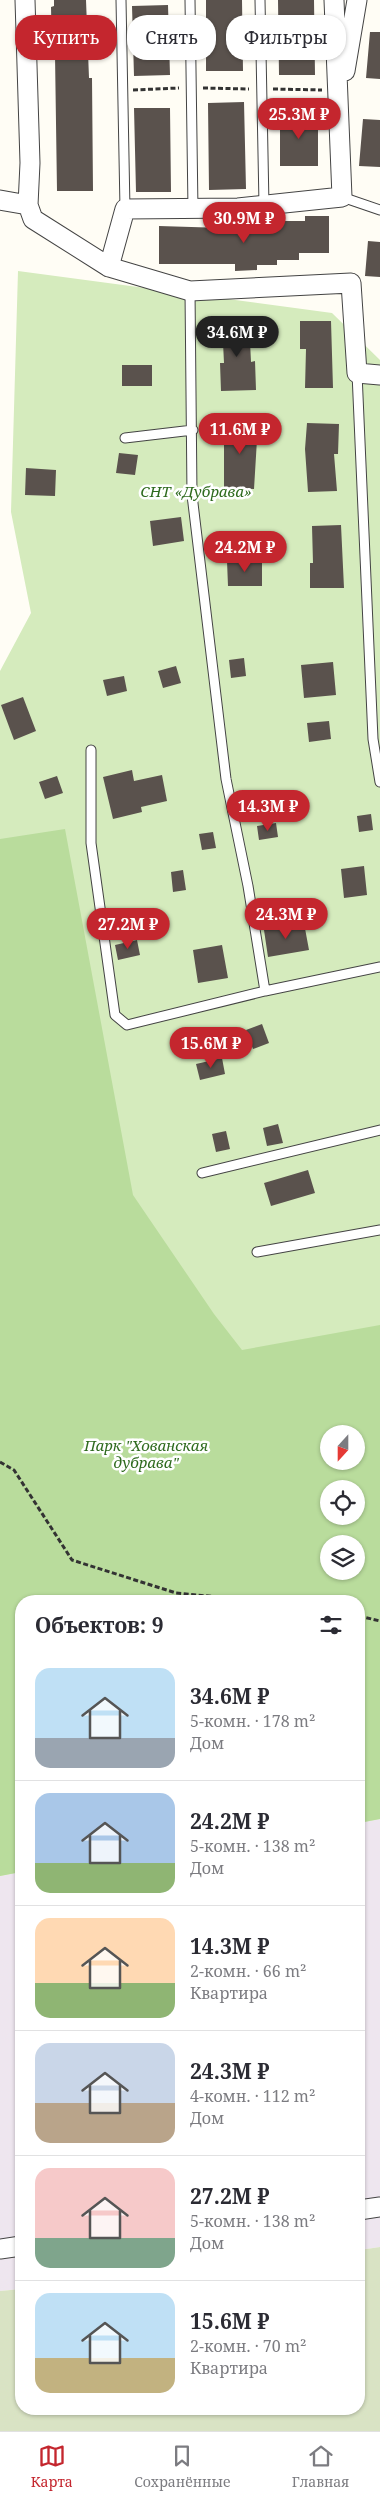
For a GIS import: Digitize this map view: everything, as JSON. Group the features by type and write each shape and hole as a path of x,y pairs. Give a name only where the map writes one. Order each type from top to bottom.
{"street":[{"path":"25,0 30,163 28,205 33,219 109,267 190,291 351,282 357,373 380,375"},
{"path":"109,267 125,209 193,209 264,205 342,196 334,0"},
{"path":"339,100 357,0"},
{"path":"0,200 28,205"},
{"path":"365,2209 380,2207"},
{"path":"0,2249 15,2247"}],"lane":[{"path":"121,0 125,209"},
{"path":"190,0 193,209"},
{"path":"260,0 264,205"},
{"path":"342,196 380,210"},
{"path":"190,291 193,430 192,495 226,779 248,886 265,991"},
{"path":"357,373 373,739 380,782"},
{"path":"125,438 193,430"},
{"path":"91,750 91,844 115,1015 127,1025 265,991 380,967"},
{"path":"202,1173 380,1130"},
{"path":"257,1252 380,1230"}],"path":[{"path":"123,90 191,88 262,89 339,100"},
{"path":"0,1462 14,1470 72,1560 176,1593 197,1595"},
{"path":"365,1617 380,1621"}],"shaded area":[{"path":"380,1819 380,2247 365,2249 365,1822"},
{"path":"15,1873 15,2290 0,2291 0,1876"}],"green space":[{"name":"СНТ «Дубрава»","path":"18,271 332,313 380,360 380,1819 365,1822 365,1595 15,1595 15,1873 0,1876 0,671 31,613 11,512"},
{"name":"Парк \"Хованская дубрава\"","path":"65,829 133,1195 214,1314 242,1350 380,1325 380,1819 365,1822 365,1595 15,1595 15,1873 0,1876 0,839"},
{"path":"380,2247 380,2431 0,2431 0,2291 15,2290 15,2415 365,2415 365,2249"}],"building":[{"path":"54,0 86,0 87,15 51,15 51,7 54,6"},
{"path":"206,0 242,0 242,15 226,15 226,60 243,60 243,71 206,71 206,60 216,60 216,15 206,15"},
{"path":"278,0 314,0 314,15 278,15"},
{"path":"168,5 168,15 132,15 132,6"},
{"path":"370,32 380,32 380,79 366,78"},
{"path":"55,60 88,60 89,78 92,78 93,191 57,191"},
{"path":"134,60 170,60 170,75 134,76"},
{"path":"279,60 315,60 315,75 279,75"},
{"path":"244,102 246,189 209,190 208,103"},
{"path":"134,108 170,108 171,192 136,192"},
{"path":"280,113 318,113 318,166 280,166"},
{"path":"363,119 380,120 380,167 359,166"},
{"path":"305,216 329,216 329,253 299,253 299,260 277,260 277,265 257,265 257,270 235,271 235,264 159,264 159,226 258,229 258,225 279,225 279,221 305,221"},
{"path":"368,241 380,242 380,277 365,276"},
{"path":"249,321 251,362 255,361 256,390 221,391 220,363 224,363 222,322"},
{"path":"300,321 331,321 333,388 305,388 306,349 300,349"},
{"path":"122,365 152,365 152,386 122,386"},
{"path":"224,422 258,423 254,489 224,488"},
{"path":"307,423 339,424 338,454 334,454 337,491 308,492 305,449"},
{"path":"119,453 138,455 135,475 116,473"},
{"path":"26,468 56,470 55,496 25,495"},
{"path":"181,517 184,541 153,546 150,521"},
{"path":"341,525 344,588 310,588 310,563 313,563 312,526"},
{"path":"262,560 262,586 228,586 227,561"},
{"path":"244,658 246,676 231,678 229,660"},
{"path":"333,662 336,695 304,698 301,665"},
{"path":"176,666 181,683 163,688 158,671"},
{"path":"124,676 127,691 107,696 103,680"},
{"path":"23,697 36,731 14,740 1,705"},
{"path":"329,721 331,739 309,742 307,723"},
{"path":"132,770 134,781 162,775 167,801 141,807 142,812 113,819 103,777"},
{"path":"57,776 63,793 45,799 39,782"},
{"path":"371,814 373,830 359,832 357,816"},
{"path":"276,823 278,837 259,840 257,826"},
{"path":"213,832 216,848 202,850 199,834"},
{"path":"364,866 367,895 344,898 341,869"},
{"path":"183,870 186,890 173,892 171,872"},
{"path":"304,923 309,950 268,957 264,930"},
{"path":"137,940 140,955 118,960 115,945"},
{"path":"222,945 228,978 198,983 193,950"},
{"path":"262,1024 269,1043 253,1049 246,1030"},
{"path":"222,1058 225,1074 200,1080 196,1064"},
{"path":"278,1124 283,1143 267,1146 263,1128"},
{"path":"226,1131 230,1149 216,1152 212,1134"},
{"path":"308,1170 315,1193 271,1206 264,1183"}]}
